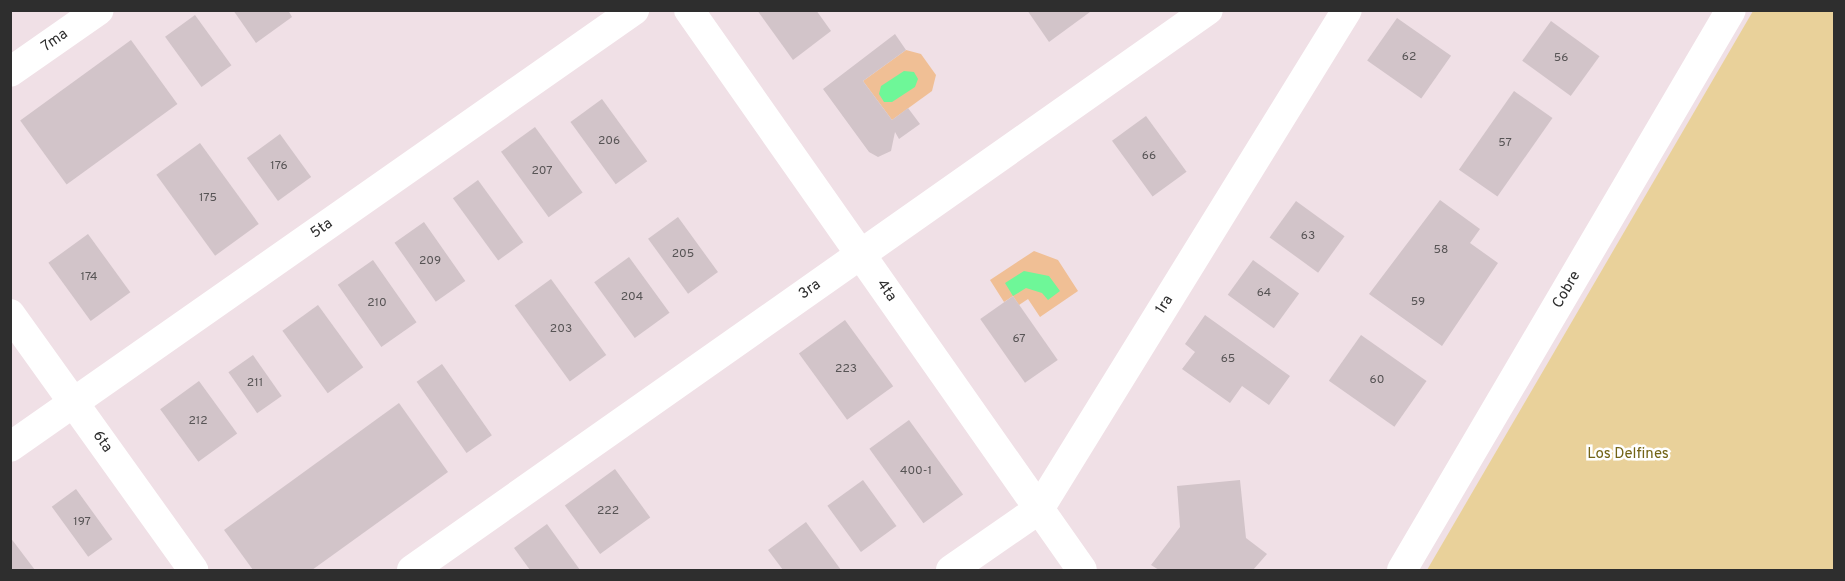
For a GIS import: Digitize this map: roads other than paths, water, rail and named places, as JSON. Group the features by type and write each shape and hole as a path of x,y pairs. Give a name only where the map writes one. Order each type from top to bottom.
{"street":[{"name":"7ma","path":"10,72 99,10"},
{"name":"5ta","path":"10,447 634,10"},
{"name":"4ta","path":"689,10 1082,570"},
{"name":"3ra","path":"412,570 1208,10"},
{"name":"1ra","path":"951,570 1039,509 1347,10"},
{"name":"Cobre","path":"1402,570 1725,12"},
{"name":"6ta","path":"10,314 193,570"}],"park label":[{"name":"Los Delfines","path":"1628,455"}]}
